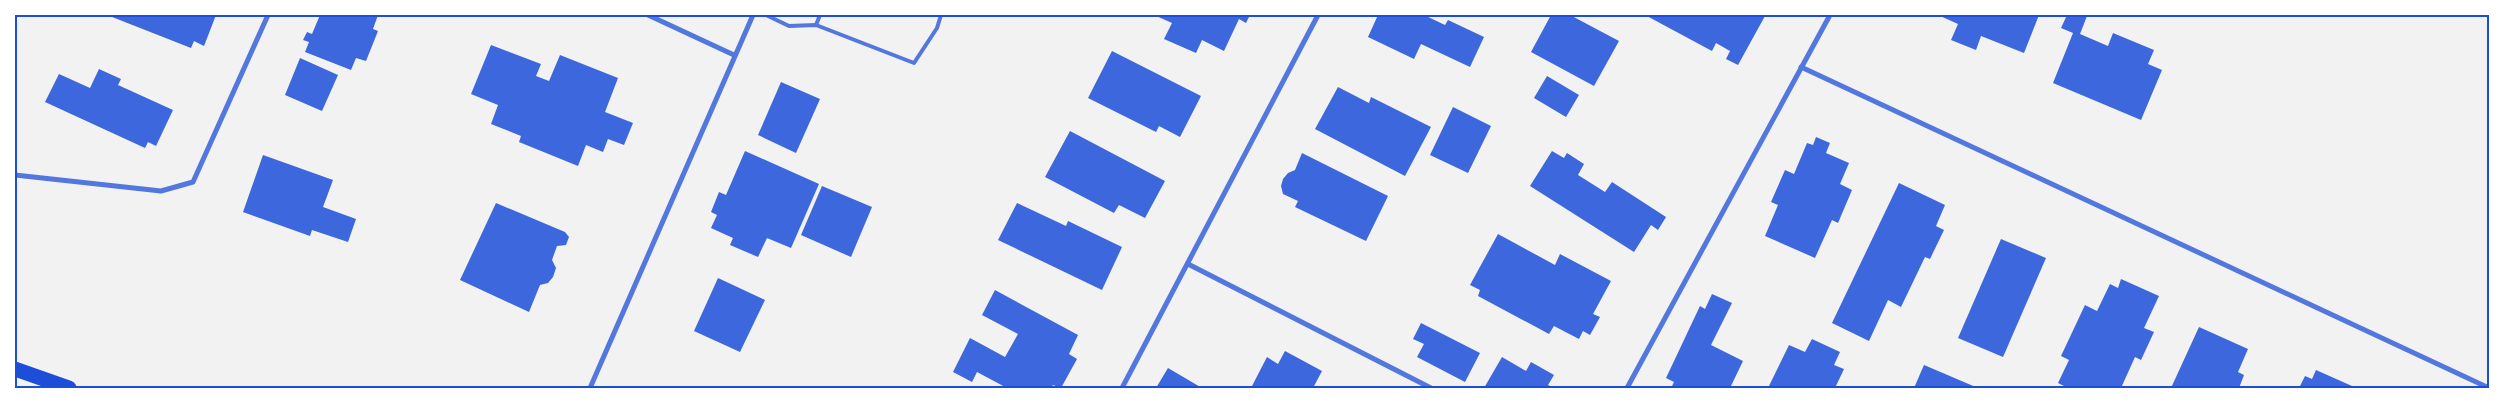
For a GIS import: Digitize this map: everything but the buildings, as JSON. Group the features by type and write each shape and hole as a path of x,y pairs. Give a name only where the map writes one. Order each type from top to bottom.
{"highway":[{"path":"15,369 69,388"}],"street":[{"path":"15,175 161,191 193,182 268,15"},
{"path":"648,15 734,55"},
{"path":"590,388 753,15"},
{"path":"1122,388 1318,15"},
{"path":"1627,388 1830,15"},
{"path":"1801,67 2489,388"},
{"path":"1188,264 1431,388"}],"lane":[{"path":"766,15 789,26 816,26 914,63 937,28 941,15"},
{"path":"816,26 820,15"}]}
